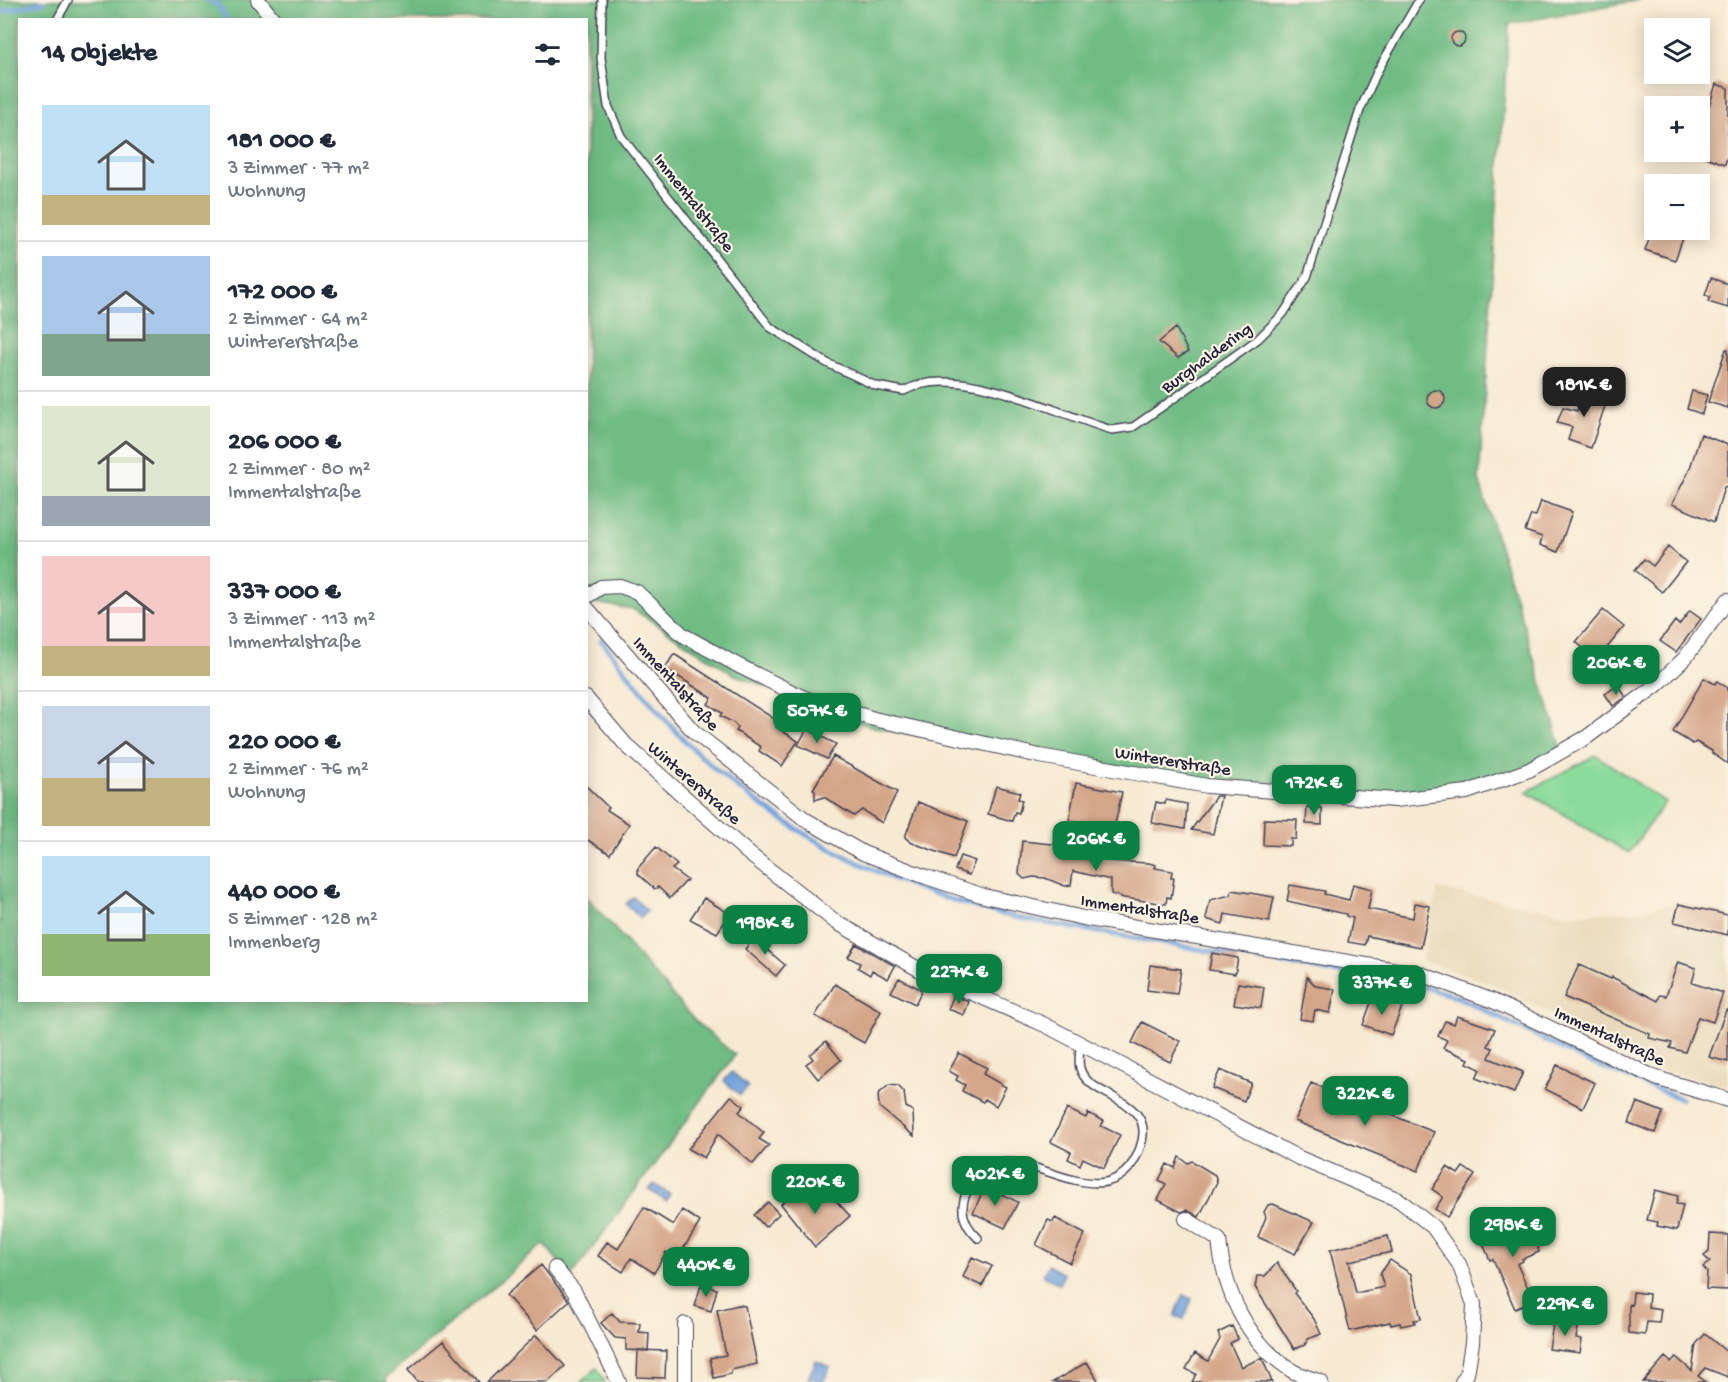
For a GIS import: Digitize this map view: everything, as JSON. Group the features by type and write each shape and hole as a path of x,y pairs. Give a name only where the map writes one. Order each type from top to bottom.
{"street":[{"path":"258,0 272,18"},
{"name":"Wintererstraße","path":"588,596 602,587 620,586 637,592 684,635 739,666 804,698 874,719 1040,756 1207,786 1395,800 1467,792 1529,770 1587,736 1657,685 1685,658 1728,600"},
{"name":"Immentalstraße","path":"588,610 694,732 806,820 863,853 926,878 984,896 1088,919 1421,974 1493,1001 1656,1078 1728,1100"},
{"name":"Wintererstraße","path":"588,700 626,745 748,853 836,922 920,970 1045,1025 1299,1158 1399,1200 1432,1227 1459,1264 1474,1304 1472,1343 1467,1374 1462,1382"},
{"path":"1186,1219 1219,1240 1222,1263 1233,1302 1252,1335 1291,1371 1321,1382"},
{"path":"555,1268 574,1291 619,1382"},
{"path":"685,1382 686,1324"}],"lane":[{"path":"58,18 68,0"},
{"name":"Immentalstraße","path":"602,0 602,58 608,106 621,136 770,327 827,363 876,386 904,392 917,384"},
{"name":"Burghaldering","path":"917,384 964,381 1112,430 1133,427 1258,339 1283,314 1307,277 1360,110 1378,70 1419,0"},
{"path":"978,1238 969,1229 963,1215 964,1197 976,1177 990,1164 1019,1163 1080,1184 1105,1181 1122,1174 1135,1163 1142,1144 1139,1118 1130,1105 1091,1086 1080,1069 1080,1045"}],"shaded area":[{"path":"1437,889 1571,914 1636,911 1678,902 1728,914 1728,1086 1660,1070 1491,983 1422,961"}],"green space":[{"path":"0,0 1639,0 1509,24 1479,480 1563,753 1525,777 1395,801 1206,787 873,727 735,675 633,609 588,602 588,18 18,18 18,1002 588,1002 588,898 695,1021 735,1055 571,1277 544,1244 386,1378 387,1382 0,1382"},
{"path":"1596,755 1665,802 1629,853 1526,792"},
{"path":"597,1368 605,1382 581,1382"}],"water":[{"path":"633,897 647,911 640,918 626,904"},
{"path":"732,1072 748,1087 740,1095 724,1081"},
{"path":"654,1184 670,1194 666,1201 649,1190"},
{"path":"1048,1265 1064,1274 1059,1284 1043,1275"},
{"path":"1183,1295 1192,1299 1184,1319 1175,1316"},
{"path":"816,1361 830,1367 823,1382 808,1378"}],"building":[{"path":"1458,32 1463,34 1465,39 1463,44 1458,46 1453,44 1451,39 1453,34"},
{"path":"1716,84 1728,88 1728,155 1725,164 1710,159 1710,103"},
{"path":"1648,240 1682,240 1675,260 1645,250"},
{"path":"1711,278 1728,284 1728,308 1708,302 1710,297 1705,295"},
{"path":"1176,328 1188,352 1178,358 1159,342"},
{"path":"1726,349 1728,349 1728,408 1708,402"},
{"path":"1584,389 1608,397 1591,448 1568,440 1572,427 1557,423 1563,407 1577,411"},
{"path":"1436,390 1442,393 1445,399 1442,405 1436,408 1430,405 1427,399 1430,393"},
{"path":"1692,391 1707,395 1702,414 1687,409"},
{"path":"1701,434 1728,445 1728,486 1724,487 1714,522 1672,504 1689,471"},
{"path":"1541,501 1572,512 1558,552 1540,545 1542,537 1525,531 1531,515 1536,516"},
{"path":"1668,547 1686,562 1662,592 1635,570 1644,559 1653,566"},
{"path":"1603,610 1624,627 1597,660 1576,642"},
{"path":"1690,611 1701,619 1676,652 1660,641 1675,621 1679,625"},
{"path":"674,654 779,722 776,727 798,741 782,766 759,751 761,747 736,731 738,728 734,723 720,716 722,713 708,704 712,698 665,668"},
{"path":"1704,678 1715,684 1717,681 1726,687 1728,692 1728,764 1712,751 1696,742 1693,744 1673,732"},
{"path":"1618,685 1626,697 1613,706 1605,694"},
{"path":"807,729 836,744 827,759 798,745"},
{"path":"833,756 897,792 882,823 862,810 854,816 824,797 815,800 813,789"},
{"path":"1076,783 1122,792 1114,829 1069,820"},
{"path":"996,786 1020,792 1018,799 1022,800 1019,813 1015,812 1012,821 988,814"},
{"path":"588,788 608,807 607,810 629,824 610,854 588,840"},
{"path":"1216,796 1221,796 1213,834 1191,830"},
{"path":"1166,800 1187,804 1185,829 1152,823 1156,802 1165,804"},
{"path":"918,802 968,821 954,858 910,842 905,837"},
{"path":"1307,807 1322,808 1322,825 1306,824"},
{"path":"1264,819 1297,820 1296,839 1291,839 1291,846 1263,845"},
{"path":"1022,841 1061,845 1060,848 1109,861 1149,863 1156,865 1155,868 1172,871 1171,878 1174,878 1171,898 1167,897 1166,904 1124,898 1111,894 1111,880 1073,871 1071,885 1065,886 1045,878 1024,879 1019,874"},
{"path":"656,847 677,865 672,869 687,880 670,898 638,874 638,868"},
{"path":"960,856 975,861 969,875 955,870"},
{"path":"1353,884 1372,889 1368,909 1413,918 1415,903 1430,906 1421,947 1367,936 1365,945 1348,942 1353,918 1346,914 1287,901 1290,885 1325,891 1324,894 1349,900"},
{"path":"1232,890 1274,897 1269,922 1225,914 1223,924 1206,919 1210,900 1231,895"},
{"path":"704,898 730,914 717,933 690,919"},
{"path":"1679,904 1728,915 1728,935 1674,922"},
{"path":"757,935 767,944 764,947 785,965 776,976 745,949"},
{"path":"856,944 895,966 888,979 872,970 870,975 858,968 860,963 848,957"},
{"path":"1212,953 1238,958 1235,974 1209,970"},
{"path":"1678,962 1696,968 1692,983 1723,993 1713,1022 1698,1017 1685,1052 1670,1048 1672,1043 1649,1038 1650,1034 1564,997 1579,965 1611,979 1612,977 1658,1001 1660,995 1666,996"},
{"path":"1150,965 1181,969 1177,994 1147,990"},
{"path":"1307,977 1316,986 1335,989 1330,1013 1315,1010 1313,1021 1300,1019"},
{"path":"899,978 922,990 915,1004 891,992"},
{"path":"1238,983 1264,987 1261,1008 1234,1004"},
{"path":"835,984 881,1011 864,1043 815,1016"},
{"path":"954,995 969,1002 964,1015 948,1009"},
{"path":"1373,997 1402,1007 1391,1035 1363,1025"},
{"path":"1726,1010 1728,1010 1728,1062 1709,1057"},
{"path":"1457,1016 1495,1029 1488,1046 1493,1048 1489,1058 1523,1072 1514,1093 1476,1078 1480,1069 1467,1063 1469,1059 1443,1048 1447,1040 1438,1036 1445,1021 1454,1024"},
{"path":"1142,1022 1180,1041 1170,1062 1132,1043"},
{"path":"826,1041 841,1060 818,1079 806,1064 813,1059 810,1055"},
{"path":"959,1053 987,1068 983,1074 1006,1087 996,1106 985,1099 983,1102 962,1091 965,1085 956,1080 958,1076 949,1071"},
{"path":"1557,1065 1595,1083 1583,1108 1545,1089"},
{"path":"1220,1070 1251,1083 1244,1101 1212,1088"},
{"path":"1311,1083 1434,1132 1418,1171 1295,1121"},
{"path":"889,1085 898,1086 904,1092 906,1107 913,1111 914,1136 879,1107 878,1094"},
{"path":"731,1096 744,1106 739,1112 764,1133 759,1139 769,1145 753,1164 718,1134 704,1158 688,1149"},
{"path":"1637,1102 1663,1112 1655,1133 1629,1123"},
{"path":"1067,1109 1086,1118 1088,1113 1104,1121 1101,1126 1120,1135 1104,1168 1083,1158 1080,1165 1068,1159 1071,1152 1051,1142"},
{"path":"1179,1157 1188,1163 1192,1161 1215,1175 1217,1182 1199,1217 1187,1210 1181,1212 1158,1200 1166,1184 1159,1180 1167,1164 1175,1168"},
{"path":"1447,1167 1458,1174 1463,1167 1475,1175 1447,1217 1435,1209 1443,1197 1432,1189"},
{"path":"985,1186 1018,1202 1005,1228 973,1213"},
{"path":"804,1190 814,1201 826,1190 850,1216 815,1247 781,1204 795,1191 798,1195"},
{"path":"1655,1190 1678,1196 1676,1204 1683,1205 1677,1230 1657,1226 1658,1222 1647,1220"},
{"path":"768,1202 779,1214 765,1227 754,1215"},
{"path":"1273,1204 1314,1222 1295,1254 1258,1237 1266,1217 1264,1212 1268,1205"},
{"path":"644,1207 673,1225 682,1210 700,1222 677,1259 666,1252 654,1273 631,1258 623,1272 598,1256 607,1242 618,1249"},
{"path":"1055,1218 1085,1234 1070,1263 1036,1245 1048,1220 1053,1222"},
{"path":"1521,1220 1523,1224 1527,1222 1535,1234 1539,1252 1522,1259 1523,1261 1517,1264 1534,1301 1515,1309 1493,1259 1490,1260 1483,1244 1493,1236 1491,1233"},
{"path":"1710,1234 1728,1235 1728,1290 1706,1289 1707,1272 1703,1267 1710,1262 1704,1256 1709,1252"},
{"path":"1388,1236 1392,1252 1349,1261 1356,1293 1384,1287 1380,1274 1390,1260 1411,1274 1421,1319 1401,1326 1400,1323 1391,1325 1390,1322 1350,1331 1330,1250"},
{"path":"972,1257 992,1266 982,1286 963,1277"},
{"path":"1277,1263 1296,1291 1294,1293 1314,1319 1321,1334 1308,1339 1305,1345 1294,1349 1255,1287 1257,1276 1265,1276"},
{"path":"541,1265 569,1301 537,1330 506,1295"},
{"path":"701,1285 717,1289 711,1311 695,1306"},
{"path":"1633,1292 1649,1294 1648,1307 1661,1309 1659,1323 1647,1322 1645,1335 1629,1333 1629,1304 1632,1305"},
{"path":"738,1305 745,1306 757,1364 731,1370 731,1374 714,1378 710,1358 726,1355 717,1310"},
{"path":"612,1313 620,1322 640,1323 639,1332 649,1333 648,1351 626,1350 626,1339 615,1338 601,1323"},
{"path":"1554,1319 1579,1323 1576,1338 1582,1339 1580,1353 1549,1349"},
{"path":"1232,1326 1238,1339 1230,1343 1241,1367 1262,1358 1272,1382 1192,1382 1196,1374 1186,1369 1195,1353 1208,1361 1220,1339 1218,1333"},
{"path":"1705,1334 1728,1353 1728,1377 1705,1368 1698,1376 1706,1382 1643,1382 1665,1357 1671,1362 1676,1357 1692,1371 1696,1344"},
{"path":"536,1335 565,1366 548,1382 487,1382"},
{"path":"443,1341 479,1382 418,1382 408,1370"},
{"path":"638,1350 666,1351 665,1378 637,1377"},
{"path":"1087,1362 1099,1382 1053,1382"}],"waterway":[{"path":"208,0 218,5 226,18"},
{"path":"0,12 44,2"},
{"path":"601,640 680,735 729,780 767,809 807,835 848,858 891,877 981,909 1028,920 1428,988 1458,997 1587,1061 1681,1099"}]}
